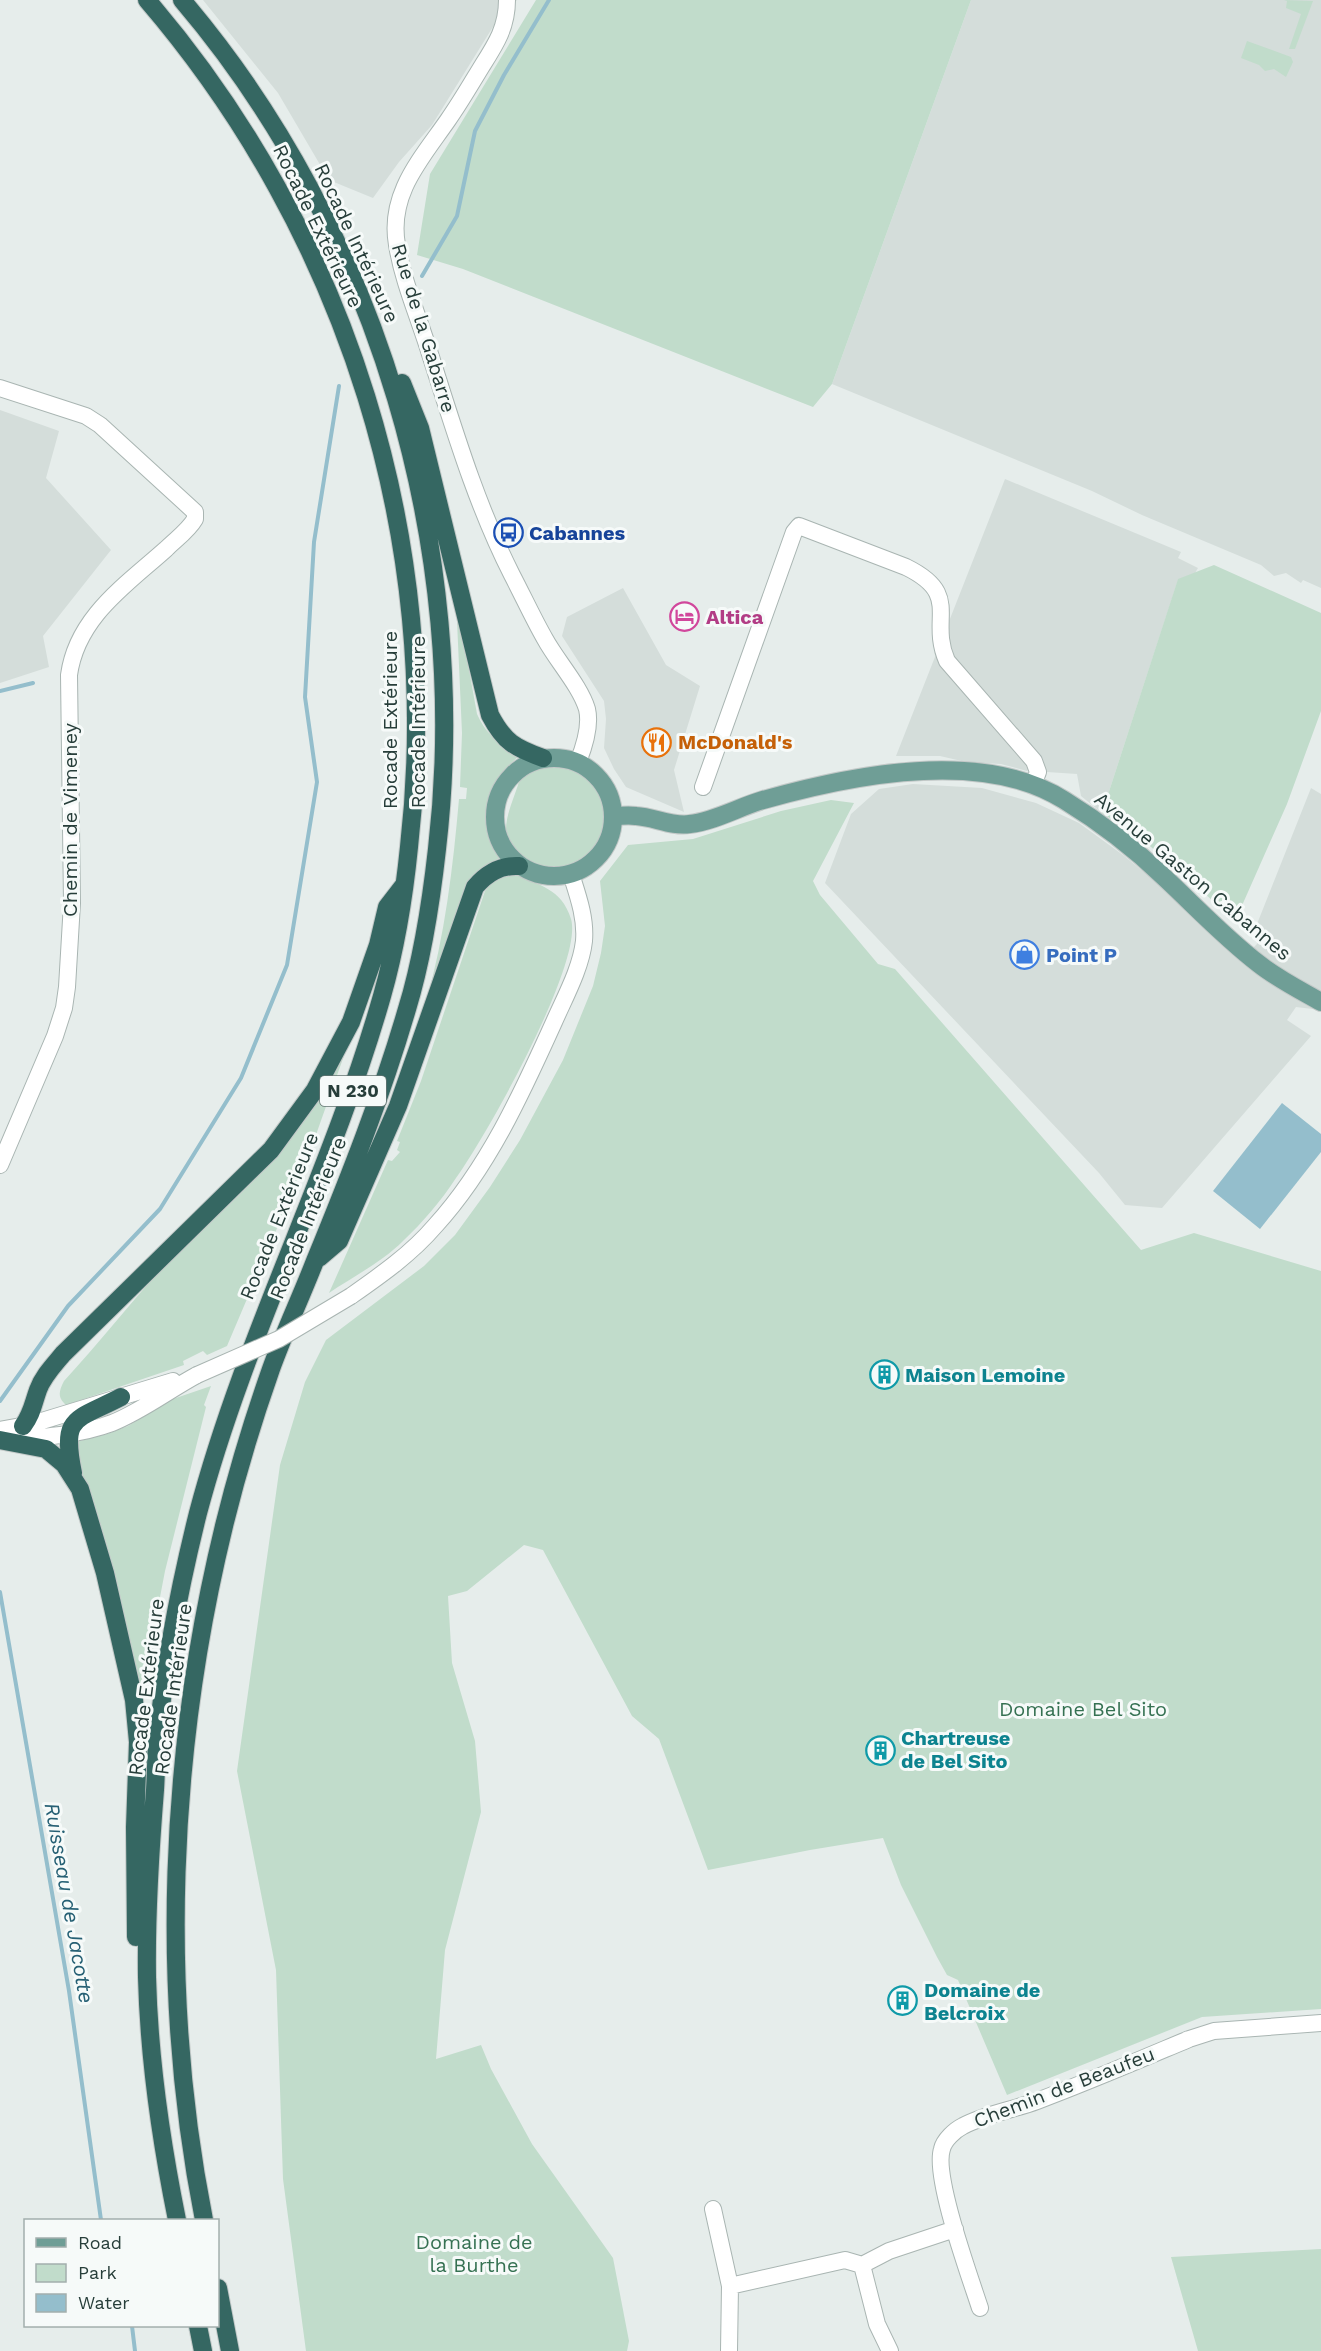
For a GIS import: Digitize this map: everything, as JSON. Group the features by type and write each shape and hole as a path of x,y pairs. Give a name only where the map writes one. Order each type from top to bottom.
{"highway":[{"name":"Rocade Extérieure","path":"147,0 169,25 230,106 277,184 331,295 356,363 381,444 399,527 412,617 416,678 416,789 395,949 352,1092 238,1383 198,1515 180,1594 157,1744 151,1828 147,1974 155,2078 168,2175 177,2219"},
{"name":"Rocade Intérieure","path":"182,0 255,95 302,174 354,280 381,349 406,432 422,502 440,616 445,747 432,894 420,959 379,1101 271,1369 242,1459 208,1595 190,1700 179,1830 176,1967 182,2063 194,2167 204,2219"},
{"path":"354,280 388,347 420,428 490,715 509,742 543,758"},
{"path":"315,1261 339,1241 398,1106 475,887 494,870 507,866 519,866"},
{"path":"23,1426 29,1418 42,1381 63,1354 120,1301 271,1150 315,1090 351,1022 378,945 387,907 405,883"},
{"path":"122,1397 77,1420 68,1434 67,1444 74,1476 105,1573 134,1700 138,1742 135,1827 136,1944 147,1974"},
{"path":"0,1439 53,1453 74,1476"},
{"path":"219,2293 230,2351"},
{"path":"198,2327 203,2351"}],"main road":[{"path":"543,758 561,758 578,762 592,771 604,784 611,799 614,816 611,835 602,852 588,866 571,874 553,877 535,874 519,866 505,852 496,834 494,814 498,794 509,777 524,765 543,758"},
{"name":"Avenue Gaston Cabannes","path":"614,816 636,816 681,825 693,824 761,801 827,783 882,773 963,772 1011,778 1063,799 1121,840 1260,965 1321,1002"}],"street":[{"name":"Rue de la Gabarre","path":"507,0 506,21 498,40 450,118 412,171 402,190 396,208 397,246 480,504 512,575 545,639 582,698 587,711 588,724 583,751 578,762"},
{"name":"Chemin de Vimeney","path":"0,388 86,416 136,456 195,512 192,525 93,616 74,649 69,675 72,903 66,997 56,1036 0,1165"},
{"path":"702,787 794,531 799,526 906,567 931,583 939,595 942,608 941,648 947,661 1034,762 1038,772 1033,785"},
{"path":"0,1439 68,1434 114,1422 197,1375 279,1339 351,1296 407,1254 435,1227 475,1174 521,1093 569,989 584,944 585,925 571,874"},
{"path":"0,1430 23,1426 197,1375"},
{"name":"Chemin de Beaufeu","path":"980,2308 955,2229 940,2167 942,2148 952,2134 963,2126 1036,2101 1189,2038 1214,2031 1321,2023"},
{"path":"713,2209 730,2286 729,2351"},
{"path":"730,2286 845,2260 862,2265 890,2251 955,2229"},
{"path":"862,2265 877,2324 890,2351"}],"shaded area":[{"path":"203,0 517,0 496,22 432,125 399,162 373,198 329,180 278,93"},
{"path":"971,0 1321,0 1321,588 1303,580 1301,583 1286,573 1274,576 1261,565 1142,515 1092,491 832,384"},
{"path":"0,410 59,431 46,478 111,550 43,636 49,667 0,683"},
{"path":"1005,479 1181,552 1178,558 1198,568 1195,573 1178,580 1102,813 1081,796 1077,774 1047,772 1041,758 1034,762 1027,771 1001,764 966,762 940,756 896,756"},
{"path":"623,588 666,665 700,686 674,770 684,812 626,787 604,748 606,719 604,701 562,636 567,617"},
{"path":"913,784 982,788 1036,803 1079,823 1172,895 1241,960 1257,944 1255,929 1311,788 1321,794 1321,1010 1296,1007 1287,1020 1311,1036 1162,1208 1125,1205 1099,1173 825,883 851,814 879,789"}],"green space":[{"path":"536,0 971,0 832,384 813,407 463,269 417,255 430,174"},
{"path":"1284,0 1313,1 1295,49 1289,49 1301,14 1286,8 1287,1"},
{"path":"1247,41 1291,57 1293,62 1286,77 1274,69 1265,71 1259,65 1241,58"},
{"path":"1214,565 1321,613 1321,711 1287,804 1236,916 1228,914 1143,840 1102,813 1178,579"},
{"path":"459,614 477,714 494,738 520,755 499,778 488,803 486,816 488,830 492,844 500,858 488,864 471,879 426,1002 447,901 459,799 466,799 467,788 460,787 462,733 457,621"},
{"path":"546,767 569,770 587,779 597,791 604,810 603,828 596,844 583,857 568,865 550,868 533,863 517,851 508,840 506,832 509,812 520,778"},
{"path":"831,800 854,803 813,881 820,895 878,964 895,969 1141,1250 1194,1233 1321,1271 1321,2009 1202,2017 1007,2095 958,1980 947,1975 937,1957 901,1885 883,1838 708,1870 659,1739 632,1716 543,1550 524,1545 467,1591 448,1596 452,1663 475,1741 481,1812 445,1950 436,2059 481,2045 491,2069 532,2144 613,2258 629,2341 627,2351 306,2351 283,2179 276,1970 237,1771 280,1465 305,1382 326,1340 424,1266 455,1235 520,1140 563,1060 593,986 605,926 600,881 628,845 693,839 781,811"},
{"path":"514,872 555,894 567,908 571,919 571,941 563,972 548,1010 509,1090 488,1127 438,1203 395,1249 329,1293 388,1160 392,1161 400,1152 397,1150 400,1142 397,1141 421,1081 485,891 495,878"},
{"path":"346,1050 312,1146 227,1346 207,1355 203,1351 183,1361 184,1365 66,1405 60,1394 64,1381 162,1268 238,1196 284,1145 311,1108"},
{"path":"211,1386 204,1405 206,1407 165,1571 151,1644 154,1645 146,1691 141,1691 75,1459 76,1442 128,1426 173,1399"},
{"path":"1321,2249 1321,2351 1198,2351 1171,2257"}],"water":[{"path":"1282,1103 1321,1134 1321,1152 1260,1229 1213,1191"}],"waterway":[{"name":"Ruisseau de Jacotte","path":"422,276 457,216 475,131 504,75 549,0"},
{"name":"Ruisseau de Jacotte","path":"0,1401 68,1306 160,1209 241,1078 287,965 317,782 305,697 314,542 339,386"},
{"path":"0,691 33,683"},
{"name":"Ruisseau de Jacotte","path":"0,1592 69,1991 101,2219"},
{"name":"Ruisseau de Jacotte","path":"132,2327 135,2351"}],"place":[{"name":"Cabannes","path":"508,533"},
{"name":"Altica","path":"685,617"},
{"name":"McDonald's","path":"657,742"},
{"name":"Point P","path":"1025,955"},
{"name":"Maison Lemoine","path":"884,1375"},
{"name":"Chartreuse de Bel Sito","path":"880,1750"},
{"name":"Domaine de Belcroix","path":"903,2001"}],"park label":[{"name":"Domaine Bel Sito","path":"1083,1709"},
{"name":"Domaine de la Burthe","path":"474,2254"}]}
